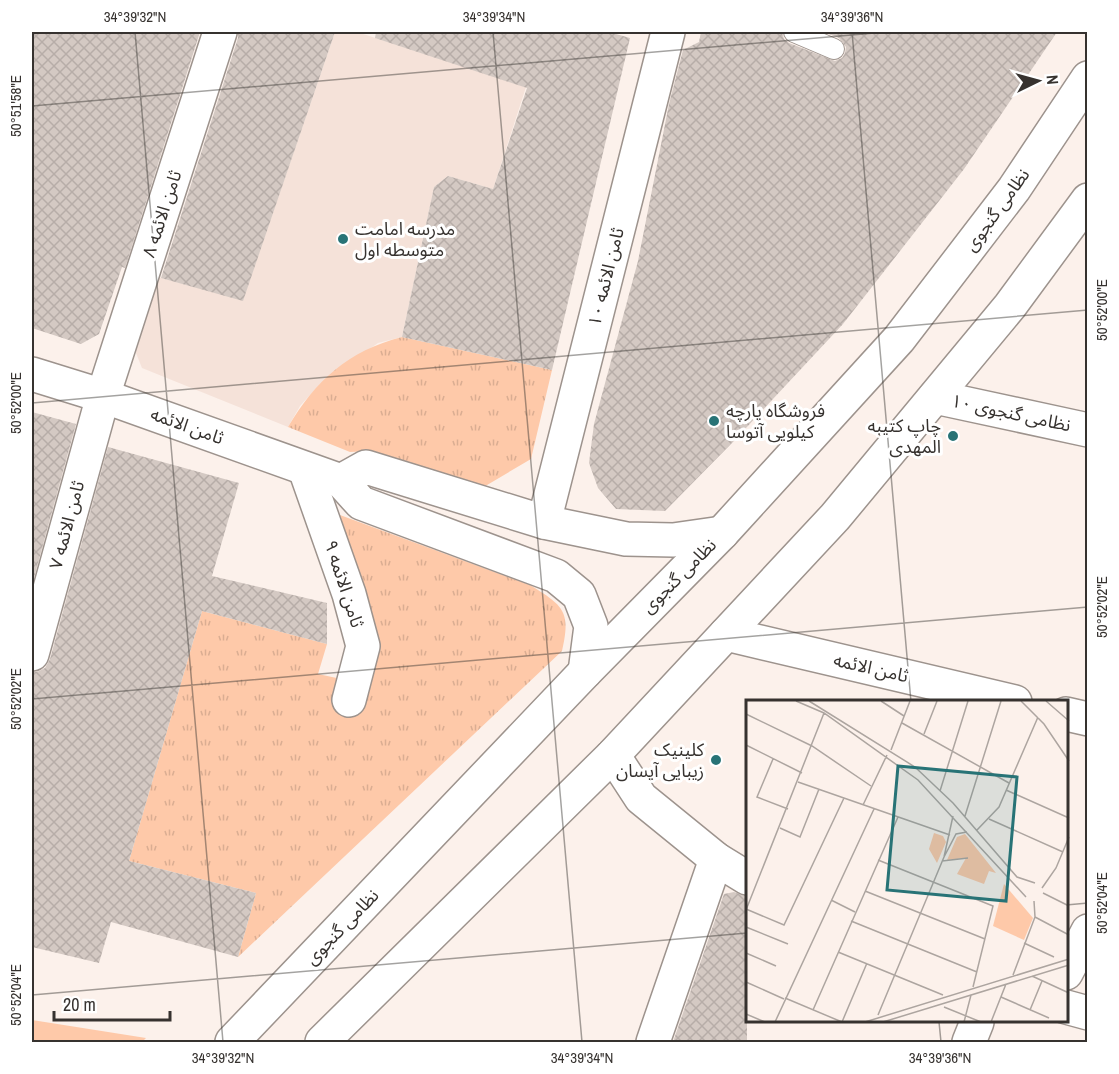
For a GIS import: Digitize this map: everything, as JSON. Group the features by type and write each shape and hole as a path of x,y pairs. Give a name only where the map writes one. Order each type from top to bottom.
{"street":[{"name":"ثامن الائمه ۸","path":"103,396 220,32"},
{"name":"ثامن الائمه ۱۰","path":"544,522 663,33"},
{"name":"نظامی گنجوی","path":"232,1042 585,672 722,533 899,339 1014,189 1088,78"},
{"path":"322,1042 613,755 835,517 1010,306 1088,200"},
{"name":"ثامن الائمه","path":"32,374 103,396 341,481"},
{"name":"ثامن الائمه ۷","path":"32,654 103,396"},
{"name":"نظامی گنجوی ۱۰","path":"935,397 1088,430"},
{"path":"585,672 591,627 579,594 556,576 361,502 341,481 366,467 544,522 626,539 673,540 722,533"},
{"name":"ثامن الائمه ۹","path":"305,469 349,594 363,646 349,700"},
{"name":"ثامن الائمه","path":"726,634 1006,700"},
{"path":"1068,714 1088,719"},
{"path":"613,755 641,798 716,859 746,877"},
{"path":"653,1042 716,859"},
{"path":"1068,969 1088,931"},
{"path":"1068,1008 1088,1013"},
{"path":"969,1042 977,1023"}],"lane":[{"path":"794,32 834,49"}],"shaded area":[{"name":"مدرسه امامت متوسطه اول","path":"335,32 357,32 526,87 493,189 448,176 434,187 402,337 378,343 320,384 300,406 288,427 142,368 134,348 158,277 243,300"}],"green space":[{"path":"402,337 552,370 531,459 482,488 371,451 350,452 288,427 310,395 335,370 365,350"},
{"path":"321,508 530,585 551,599 562,611 566,627 565,638 562,651 238,957 256,893 129,861 202,611 327,644 318,674 346,680 357,649"},
{"path":"32,1020 146,1038 142,1042 32,1042"}],"building":[{"path":"32,32 200,32 125,268 122,267 99,334 81,344 32,328"},
{"path":"238,32 335,32 243,301 161,278"},
{"path":"376,32 609,32 630,38 552,370 402,337 434,187 448,176 493,189 527,88 375,38"},
{"path":"701,32 782,32 784,39 789,43 835,61 842,58 846,47 839,38 824,32 1057,32 964,169 843,324 665,511 616,509 598,488 589,463 594,424 638,261 669,104 683,50 699,42"},
{"path":"32,412 76,424 32,585"},
{"path":"108,447 239,483 212,576 327,603 327,644 202,611 129,861 256,893 238,957 111,922 99,963 32,947 32,672 45,668 50,659"},
{"path":"734,892 746,897 747,1042 673,1042 724,894"}],"place":[{"name":"مدرسه امامت متوسطه اول","path":"343,239"},
{"name":"فروشگاه پارچه کیلویی آتوسا","path":"714,421"},
{"name":"چاپ‌ کتیبه المهدی","path":"953,436"},
{"name":"کلینیک زیبایی آیسان","path":"716,760"}]}
